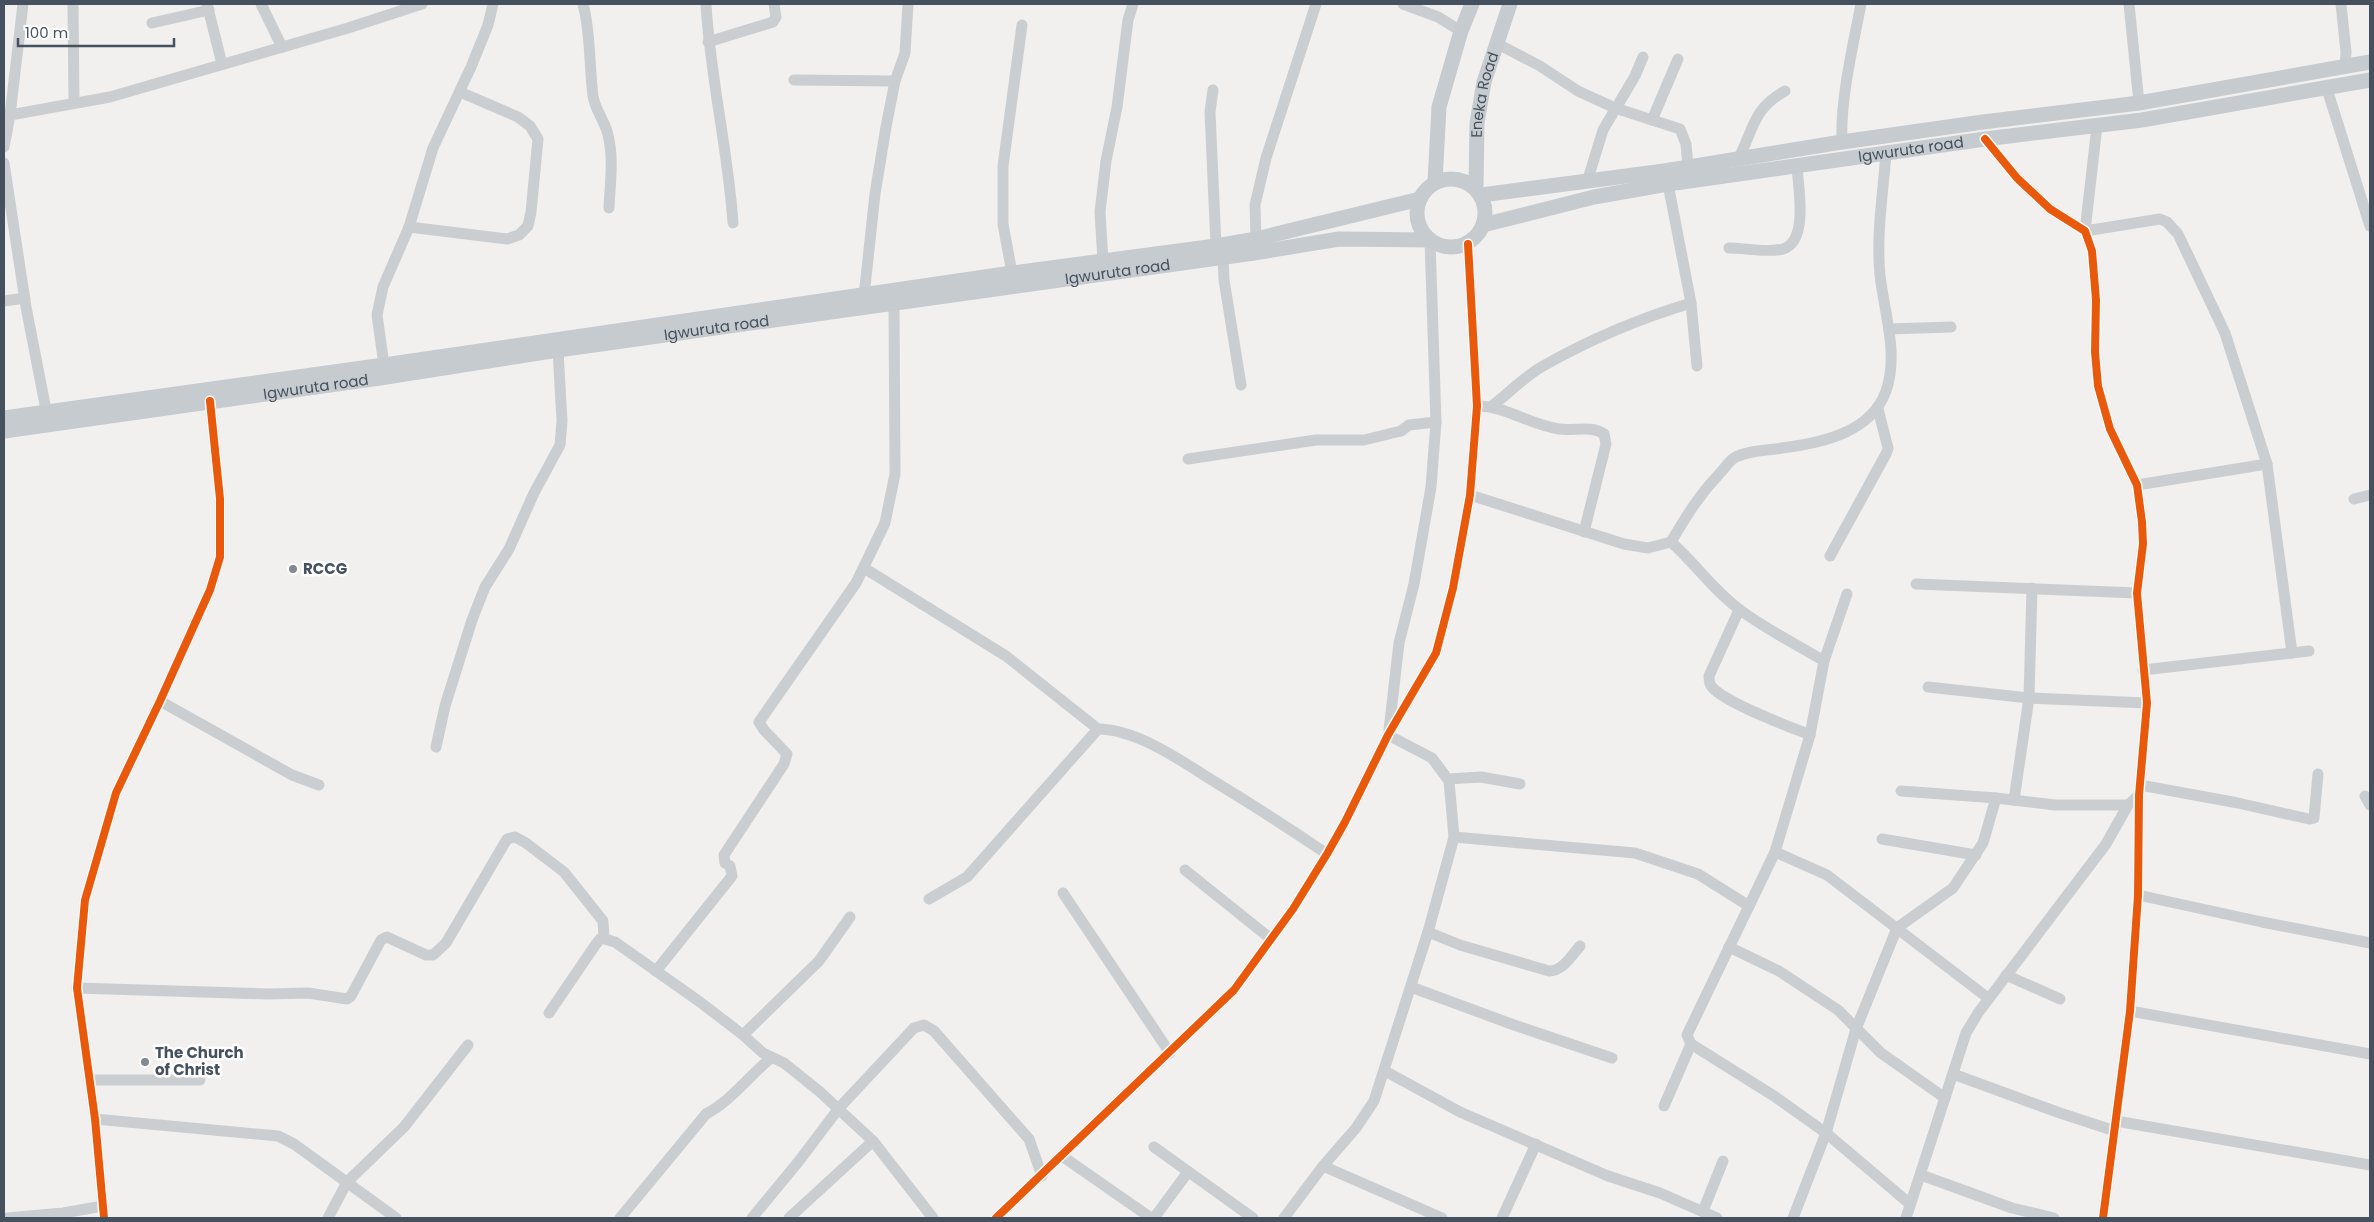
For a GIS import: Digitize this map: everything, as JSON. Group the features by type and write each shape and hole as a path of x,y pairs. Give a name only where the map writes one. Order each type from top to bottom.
{"main road":[{"path":"1435,182 1439,107 1461,31 1472,4"},
{"name":"Eneka Road","path":"1479,192 1477,123 1484,82 1510,4"},
{"name":"Igwuruta road","path":"1479,192 1587,182 1737,161 1842,142 2139,103 2345,68 2370,62"},
{"name":"Igwuruta road","path":"1483,225 1594,197 1668,184 1985,139 2097,126 2327,89 2370,80"},
{"path":"1450,178 1463,180 1479,192 1485,206 1483,225 1468,244 1454,247 1440,245 1430,240 1422,231 1418,221 1417,210 1420,199 1435,182 1450,178"},
{"name":"Igwuruta road","path":"4,418 48,418 210,401 894,303 1220,251 1256,239 1420,199"},
{"name":"Igwuruta road","path":"4,432 48,418 562,338 864,296 1012,273 1103,261 1339,239 1430,240"}],"street":[{"path":"4,147 9,61 23,4"},
{"path":"73,4 74,102"},
{"path":"261,4 282,47"},
{"path":"7,115 110,97 422,4"},
{"path":"384,366 377,315 383,287 409,227 433,148 460,92 488,25 493,4"},
{"path":"583,4 591,54 593,95 596,108 609,136 612,165 609,208"},
{"path":"706,4 708,42 731,194 733,223"},
{"path":"708,42 773,22 776,17 774,4"},
{"path":"864,296 875,194 895,81 905,53 908,4"},
{"path":"1103,261 1100,212 1106,161 1117,107 1128,20 1133,4"},
{"path":"1256,239 1255,205 1266,158 1316,4"},
{"path":"1403,4 1438,17 1461,31"},
{"path":"1842,142 1842,125 1852,50 1861,4"},
{"path":"2128,4 2139,103"},
{"path":"2341,4 2346,52 2345,68"},
{"path":"152,23 208,7 222,64"},
{"path":"1012,273 1003,224 1003,166 1022,25"},
{"path":"1496,43 1540,66 1578,91 1615,108 1680,129 1684,133 1688,167"},
{"path":"1587,182 1602,130 1635,76 1643,57"},
{"path":"1652,120 1678,59"},
{"path":"794,80 895,81"},
{"path":"2327,89 2370,226"},
{"path":"1213,90 1210,112 1220,251 1241,385"},
{"path":"1737,161 1758,115 1771,99 1785,91"},
{"path":"409,227 506,239 519,235 528,226 532,212 538,139 530,126 518,117 460,92"},
{"path":"2097,126 2085,231 2092,251 2095,290 2095,352 2098,386 2110,429 2137,486 2143,544 2137,593 2147,703 2139,790 2138,895 2130,1011 2103,1218"},
{"path":"1985,139 2016,178 2050,209 2085,231 2160,219 2167,222 2178,234 2225,333 2267,464 2292,653"},
{"path":"1470,495 1624,544 1648,548 1671,542 1700,494 1734,458 1756,451 1819,443 1845,433 1878,409 1887,390 1890,363 1889,329 1880,274 1879,241 1886,154"},
{"path":"4,163 9,227 48,418"},
{"path":"1728,248 1781,250 1790,246 1796,238 1800,224 1797,166"},
{"path":"1668,184 1691,303 1698,366"},
{"path":"1388,735 1399,643 1416,575 1431,487 1436,422 1430,240"},
{"path":"1002,1216 1234,990 1293,909 1326,854 1345,822 1388,735 1436,653 1453,588 1470,495 1477,406 1468,244"},
{"path":"4,301 25,298"},
{"path":"656,971 732,876 730,866 725,863 724,856 784,764 787,754 764,730 759,722 856,583 885,523 895,474 894,303"},
{"path":"1492,406 1542,367 1661,312 1691,303"},
{"path":"1889,329 1952,327"},
{"path":"436,747 446,706 472,620 485,587 509,549 523,522 534,493 560,445 562,421 558,350"},
{"path":"104,1218 95,1119 77,988 85,900 116,793 210,590 220,557 220,499 210,401"},
{"path":"1477,406 1492,406 1558,429 1598,429 1604,434 1606,444 1584,532"},
{"path":"1830,556 1888,448 1878,409"},
{"path":"1188,459 1316,440 1364,440 1400,431 1409,425 1436,422"},
{"path":"2137,486 2267,464"},
{"path":"2354,499 2370,495"},
{"path":"1671,542 1739,610 1824,662"},
{"path":"864,568 1006,656 1098,729 1107,729 1149,743 1262,811 1326,854"},
{"path":"1916,584 2137,593"},
{"path":"2014,800 2030,698 2032,588"},
{"path":"1847,594 1824,662 1810,736 1775,852 1688,1035 1691,1044 1774,1096 1826,1133 1910,1204"},
{"path":"1739,610 1709,676 1709,682 1725,697 1810,736"},
{"path":"2143,670 2309,651"},
{"path":"1928,688 2030,698 2147,703"},
{"path":"160,701 292,775 318,785"},
{"path":"928,899 967,878 1098,729"},
{"path":"1284,1218 1323,1166 1356,1128 1374,1101 1428,932 1454,837 1448,779 1432,758 1388,735"},
{"path":"2139,790 2238,803 2310,819 2314,818 2316,812 2318,774"},
{"path":"1448,779 1481,777 1520,784"},
{"path":"1906,1218 1966,1033 1988,998 2106,844 2128,805 2139,790"},
{"path":"1901,791 1996,798 2055,805 2128,805"},
{"path":"1793,1218 1826,1133 1856,1029 1897,928 1953,888 1976,855 1986,836 1996,798"},
{"path":"77,988 268,994 308,993 347,999 351,996 381,940 387,937 426,955 433,955 446,943 507,839 515,837 526,842 564,872 603,921 604,938"},
{"path":"1454,837 1635,853 1698,874 1749,906"},
{"path":"1882,839 1976,855"},
{"path":"1775,852 1827,875 1988,998"},
{"path":"1185,870 1271,939"},
{"path":"1063,893 1170,1053"},
{"path":"2138,895 2370,943"},
{"path":"743,1035 819,961 850,918"},
{"path":"1428,932 1460,945 1549,971 1555,971 1562,966 1580,946"},
{"path":"549,1013 601,938 616,942 743,1035 771,1058 794,1070 839,1108 872,1140 933,1218"},
{"path":"1729,947 1779,971 1838,1010 1881,1053 1945,1098"},
{"path":"2006,975 2060,999"},
{"path":"1411,987 1514,1025 1612,1058"},
{"path":"2130,1011 2370,1054"},
{"path":"752,1218 799,1162 839,1108 914,1028 924,1025 934,1031 1029,1140 1042,1176"},
{"path":"1664,1106 1691,1044"},
{"path":"328,1218 347,1182 404,1127 468,1045"},
{"path":"620,1218 706,1114 722,1104 771,1058"},
{"path":"1385,1070 1460,1112 1608,1176 1660,1193 1717,1218"},
{"path":"1953,1074 2060,1113 2115,1126 2370,1166"},
{"path":"89,1080 200,1080"},
{"path":"95,1119 278,1136 294,1144 396,1218"},
{"path":"789,1218 872,1140"},
{"path":"1502,1218 1536,1144"},
{"path":"1154,1147 1253,1218"},
{"path":"1062,1156 1152,1218 1188,1172"},
{"path":"1703,1211 1723,1161"},
{"path":"1323,1166 1442,1218"},
{"path":"1921,1175 2012,1208 2054,1218"},
{"path":"7,1218 54,1214 103,1206"}],"cycle path":[{"path":"1985,139 2017,178 2050,209 2085,231 2092,251 2096,300 2095,352 2098,386 2110,429 2137,485 2142,522 2143,544 2137,593 2147,703 2139,795 2138,895 2130,1011 2103,1218"},
{"path":"996,1218 1234,990 1293,909 1327,854 1388,735 1436,653 1453,588 1470,495 1477,406 1468,244"},
{"path":"104,1218 95,1119 77,988 85,900 116,793 210,590 220,557 220,499 210,401"}],"place":[{"name":"RCCG","path":"293,569"},
{"name":"The Church of Christ","path":"145,1062"}]}
